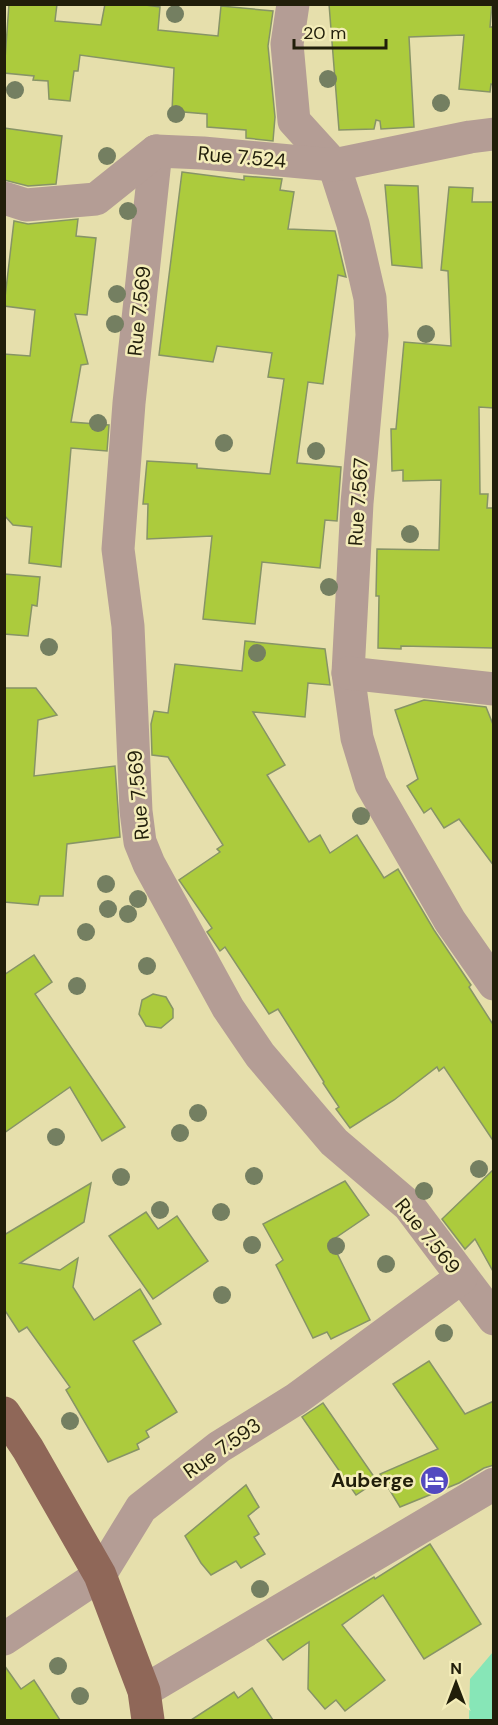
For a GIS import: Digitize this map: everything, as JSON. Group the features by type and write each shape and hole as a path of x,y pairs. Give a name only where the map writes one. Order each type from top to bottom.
{"main road":[{"path":"4,1413 28,1449 100,1575 146,1706"}],"street":[{"name":"Rue 7.567","path":"293,4 287,44 294,121 334,165 353,224 370,298 372,335 357,503 348,673 357,738 371,784 450,921 494,984"},
{"name":"Rue 7.524","path":"156,151 334,165 494,134"},
{"path":"4,198 26,206 96,199 156,151"},
{"name":"Rue 7.569","path":"156,151 129,403 118,549 128,626 136,811 140,842 149,864 228,1008 260,1055 334,1142 409,1206 494,1319"},
{"path":"348,673 494,689"},
{"name":"Rue 7.593","path":"4,1639 100,1575 141,1508 219,1447 296,1399 461,1278"},
{"path":"146,1706 494,1484"}],"green space":[{"path":"493,1652 493,1720 469,1720 470,1679"}],"building":[{"path":"9,4 57,4 55,21 101,25 105,4 160,7 158,30 218,36 221,6 273,11 268,46 275,117 273,141 246,138 246,130 207,127 207,114 172,111 174,68 80,55 78,71 74,71 70,101 49,99 48,81 33,80 34,76 4,73"},
{"path":"329,4 492,4 490,27 494,27 494,85 491,84 490,92 459,89 464,35 409,37 414,127 381,129 380,121 376,120 374,129 339,130"},
{"path":"4,128 62,136 56,184 28,186 4,180"},
{"path":"182,172 244,180 244,176 282,179 280,190 294,192 288,229 335,231 346,277 338,275 323,384 308,382 297,463 341,467 337,521 325,520 320,568 262,562 255,624 203,619 212,536 147,539 148,504 143,504 147,461 197,464 197,468 270,474 284,379 268,377 272,353 217,346 213,362 159,355"},
{"path":"385,185 418,186 422,268 392,265"},
{"path":"449,187 473,188 472,202 494,202 494,408 479,407 480,494 488,494 487,508 494,508 494,648 401,646 401,649 378,648 377,549 439,550 441,480 403,481 403,470 392,471 391,429 396,429 404,342 451,346 448,271 441,270"},
{"path":"78,219 76,236 96,238 87,315 75,314 88,364 81,365 71,422 109,425 107,451 71,448 61,567 29,563 32,527 13,525 4,515 4,354 30,356 35,310 4,306 14,221 28,224"},
{"path":"4,574 40,577 37,606 32,605 28,636 4,634"},
{"path":"245,641 325,649 330,685 308,683 305,717 253,712 285,765 267,775 309,842 320,835 330,853 357,835 384,878 398,869 434,930 471,985 469,987 494,1026 494,1142 444,1067 439,1071 437,1067 394,1100 350,1128 336,1109 339,1107 278,1009 269,1014 225,947 220,951 207,932 212,928 179,880 220,852 217,849 223,845 168,757 152,755 151,724 154,711 168,713 175,664 242,671"},
{"path":"4,688 36,688 57,715 38,720 34,776 115,766 120,837 67,844 63,896 40,896 38,905 4,902"},
{"path":"424,700 486,707 494,727 494,866 459,819 444,828 431,808 424,813 407,786 418,779 395,710"},
{"path":"34,955 52,982 35,994 125,1127 102,1141 70,1087 4,1133 4,975"},
{"path":"153,994 166,997 173,1009 173,1018 161,1028 146,1026 139,1014 142,1000"},
{"path":"494,1169 494,1273 475,1239 465,1249 442,1219"},
{"path":"345,1181 369,1215 331,1241 370,1320 331,1339 327,1332 313,1338 276,1265 283,1260 263,1224"},
{"path":"91,1183 84,1222 20,1263 60,1270 78,1258 73,1287 94,1320 140,1289 161,1324 133,1341 177,1412 146,1431 149,1437 137,1444 139,1449 108,1462 66,1390 70,1387 27,1327 19,1332 4,1309 4,1235"},
{"path":"146,1212 158,1229 177,1216 208,1261 153,1299 109,1236"},
{"path":"429,1361 465,1414 494,1401 494,1465 484,1468 459,1483 400,1507 380,1474 438,1449 393,1384"},
{"path":"323,1403 377,1481 356,1495 302,1417"},
{"path":"246,1485 259,1507 248,1516 259,1534 254,1537 265,1554 241,1568 236,1561 211,1575 185,1536"},
{"path":"430,1544 481,1624 424,1659 383,1595 342,1625 385,1680 345,1711 336,1700 325,1709 308,1689 309,1642 283,1660 267,1640 374,1577 375,1579"},
{"path":"4,1665 21,1689 34,1680 60,1720 4,1720"},
{"path":"252,1688 273,1720 191,1720 234,1692 238,1698"}],"place":[{"name":"Auberge","path":"435,1480"}]}
